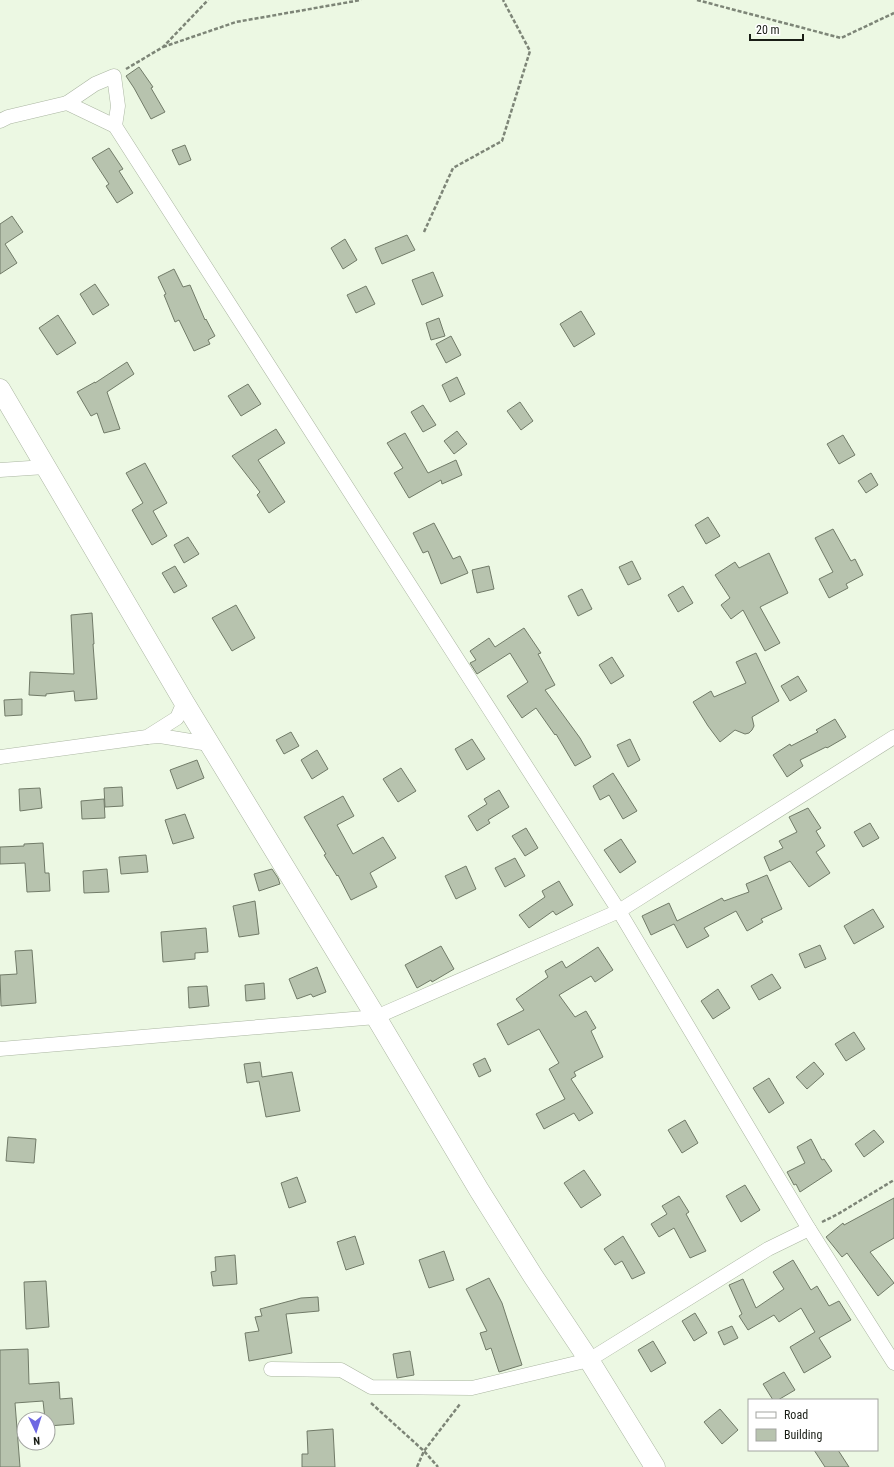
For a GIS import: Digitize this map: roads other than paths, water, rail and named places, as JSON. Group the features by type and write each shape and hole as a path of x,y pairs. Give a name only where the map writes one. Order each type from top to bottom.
{"street":[{"path":"0,121 8,117 67,103 96,84 114,76 118,106 115,126"},
{"path":"67,103 115,126 619,911 809,1229 894,1363"},
{"path":"0,389 209,744 376,1017 479,1190 533,1276 589,1360 655,1467"},
{"path":"0,470 45,467"},
{"path":"147,737 177,718 184,702"},
{"path":"0,757 160,736 209,744"},
{"path":"0,1049 376,1017 619,911 894,737"},
{"path":"271,1369 342,1370 371,1387 472,1388 589,1360 768,1248 809,1229"}]}
